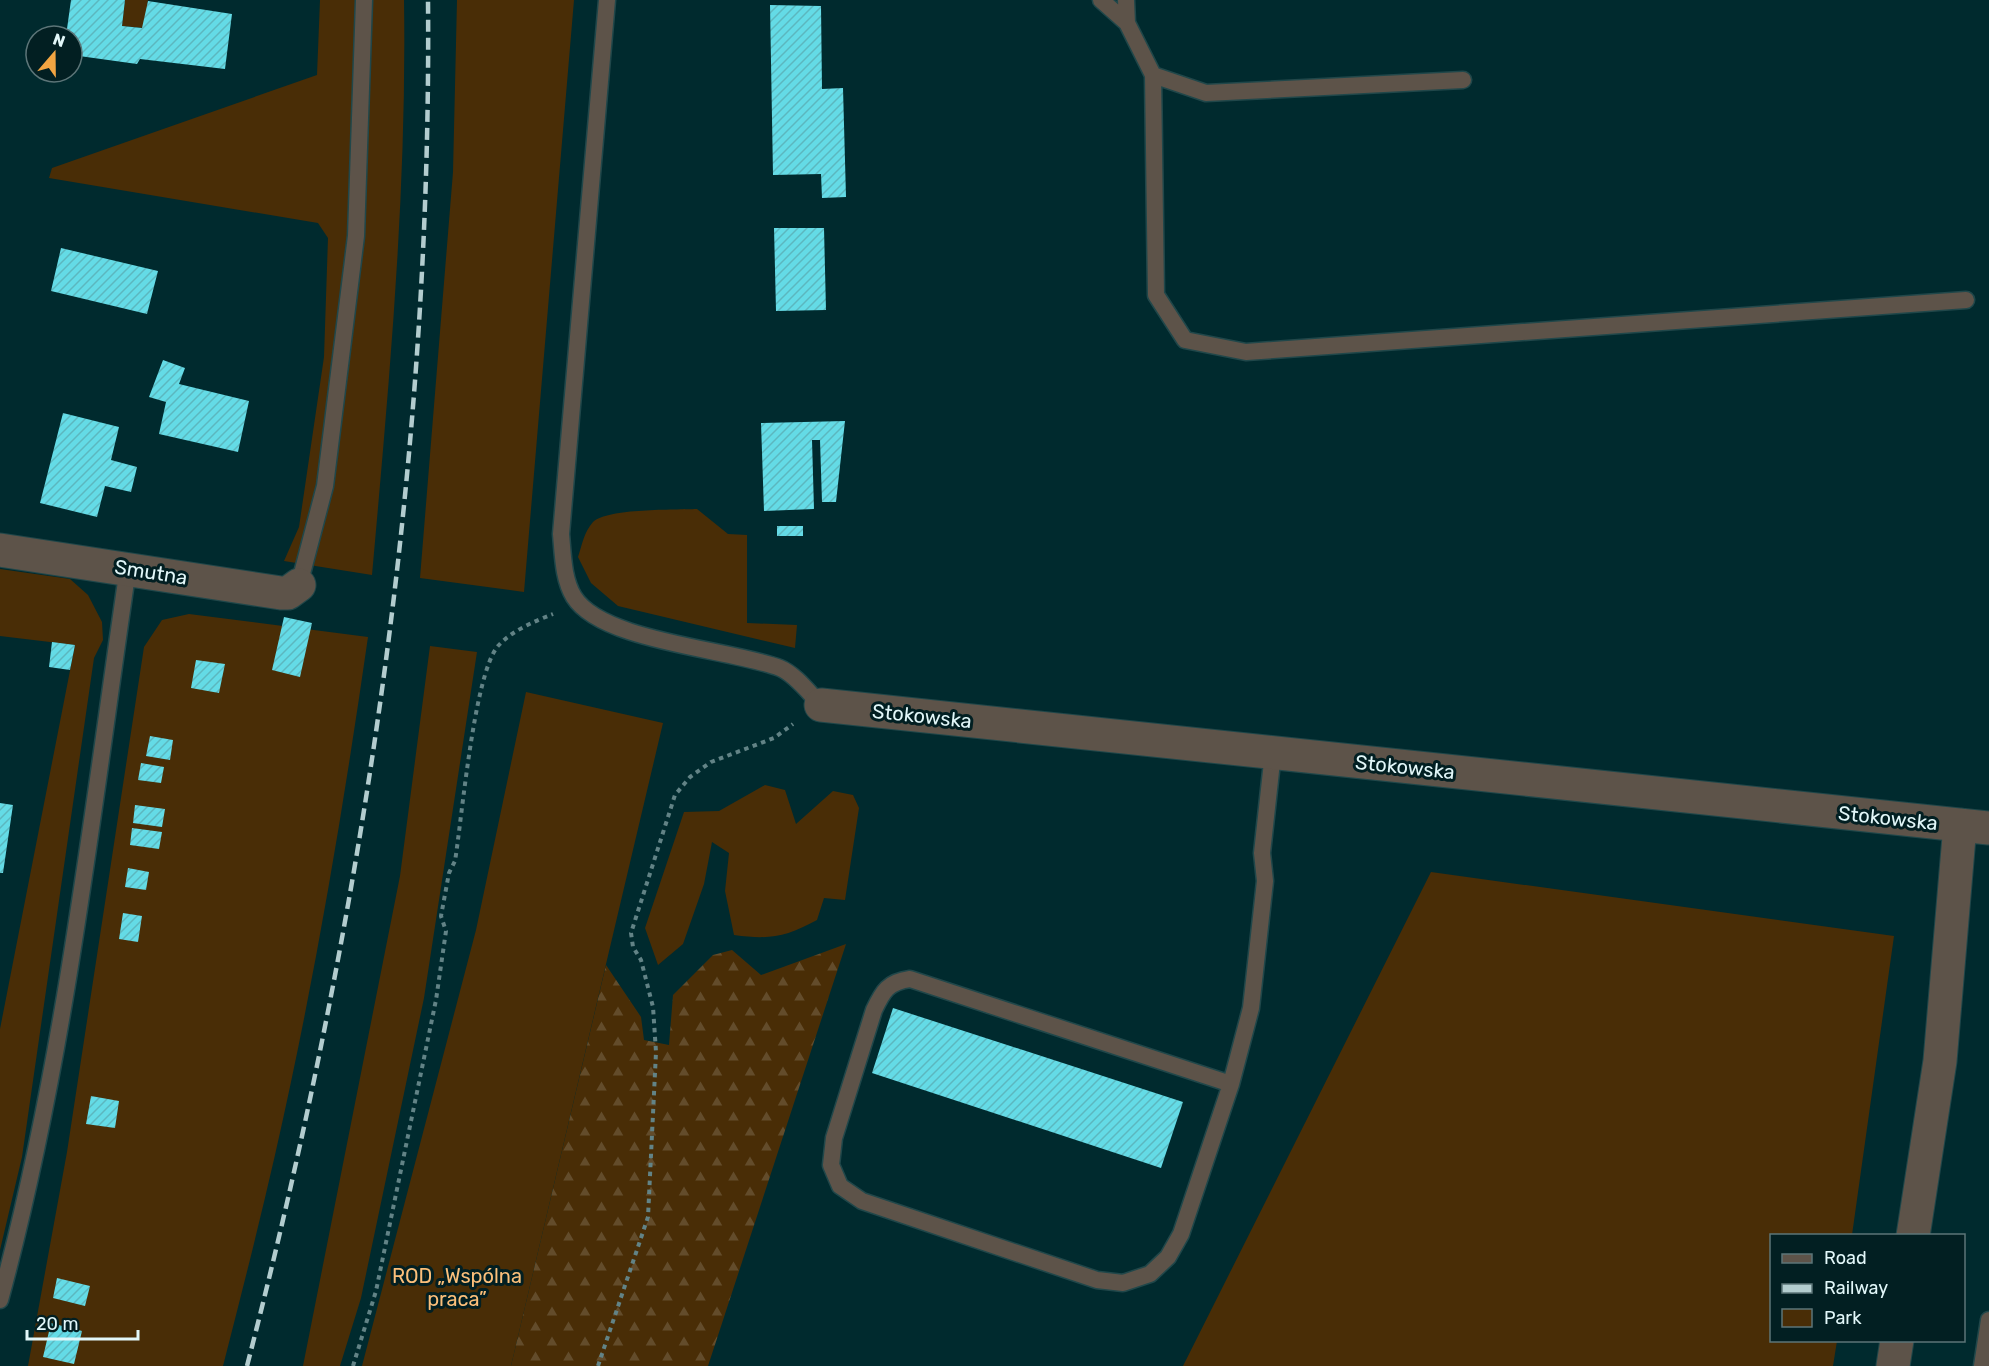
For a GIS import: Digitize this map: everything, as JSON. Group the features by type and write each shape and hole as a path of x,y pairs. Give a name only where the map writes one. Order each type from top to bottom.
{"street":[{"name":"Smutna","path":"0,550 281,593 288,593 299,585"},
{"name":"Stokowska","path":"821,705 1974,827"},
{"path":"1913,1234 1974,827"},
{"path":"1893,1366 1897,1342"}],"lane":[{"path":"299,585 325,486 356,236 364,0"},
{"path":"607,0 561,534 564,570 573,596 586,611 612,624 648,636 782,669 821,705"},
{"path":"1101,0 1127,23 1153,75 1156,295 1185,340 1246,352 1966,300"},
{"path":"1126,0 1127,23"},
{"path":"1153,75 1206,93 1463,81"},
{"path":"0,1300 24,1210 65,992 128,568"},
{"path":"1231,1084 910,979 895,981 881,995 874,1010 834,1138 831,1165 840,1186 862,1201 1097,1280 1123,1283 1150,1274 1168,1257 1180,1234 1231,1084 1251,1008 1265,882 1262,853 1273,753"},
{"path":"1982,1366 1989,1320"}],"path":[{"path":"354,1366 376,1291 432,1018 446,931 441,916 445,888 455,861 481,686 498,646 532,622 580,604"},
{"path":"598,1366 648,1217 656,1052 653,1007 641,960 633,947 631,933 661,834 675,795 690,777 711,762 774,738 821,705"}],"green space":[{"path":"125,0 148,0 144,28 122,26"},
{"path":"320,0 404,0 400,216 372,575 284,561 299,527 324,357 328,238 318,223 49,178 52,168 317,75"},
{"path":"457,0 574,0 524,592 420,578 453,172"},
{"path":"697,509 728,534 747,535 747,623 797,625 795,648 618,606 591,583 578,557 585,534 593,522 601,517 627,512"},
{"path":"0,569 70,579 88,595 102,622 103,640 94,658 22,1157 0,1250 0,1029 75,645 0,636"},
{"path":"189,614 368,637 327,897 289,1091 263,1208 223,1366 28,1366 67,1152 144,647 162,620"},
{"path":"430,646 477,652 424,998 361,1298 340,1366 303,1366 400,876"},
{"name":"ROD „Wspólna praca”","path":"526,692 663,723 511,1366 362,1366 476,930"},
{"path":"765,785 785,790 796,824 833,791 853,795 859,808 845,900 824,898 817,920 786,934 767,937 734,935 725,891 729,853 712,842 704,884 683,944 658,965 645,928 684,812 719,811"},
{"path":"1431,872 1894,936 1852,1234 1770,1234 1770,1342 1837,1342 1833,1366 1183,1366"},
{"path":"846,944 708,1366 511,1366 606,965 641,1017 644,1040 669,1045 673,995 713,955 732,950 761,975"}],"building":[{"path":"71,0 125,0 122,26 142,28 148,1 232,14 225,69 140,59 137,64 84,57 84,24 68,24"},
{"path":"770,5 821,6 822,89 843,88 846,197 822,198 821,174 773,175"},
{"path":"774,228 824,228 826,310 776,311"},
{"path":"61,248 158,271 147,314 51,291"},
{"path":"163,360 185,368 179,384 249,401 238,452 159,434 166,402 149,397"},
{"path":"63,413 119,427 111,460 137,467 131,492 105,486 97,517 40,503"},
{"path":"845,421 836,502 822,502 820,440 812,440 814,509 764,511 761,423"},
{"path":"777,526 803,526 803,536 777,536"},
{"path":"284,617 312,623 300,677 272,670"},
{"path":"52,642 75,645 70,670 49,667"},
{"path":"196,660 225,664 219,693 191,688"},
{"path":"150,736 173,740 170,760 146,756"},
{"path":"141,763 164,767 161,783 138,780"},
{"path":"0,803 13,805 3,873 0,873"},
{"path":"135,805 165,809 162,827 133,823"},
{"path":"132,828 162,832 159,849 130,845"},
{"path":"128,868 149,872 146,890 125,887"},
{"path":"123,913 142,916 138,942 119,939"},
{"path":"893,1008 1183,1102 1161,1168 872,1073"},
{"path":"91,1096 119,1101 115,1128 86,1124"},
{"path":"57,1278 90,1286 85,1306 53,1298"},
{"path":"51,1323 82,1331 74,1364 43,1357"}],"railway":[{"path":"247,1366 288,1198 324,1030 356,860 382,689 403,517 418,345 426,173 428,0"}]}
